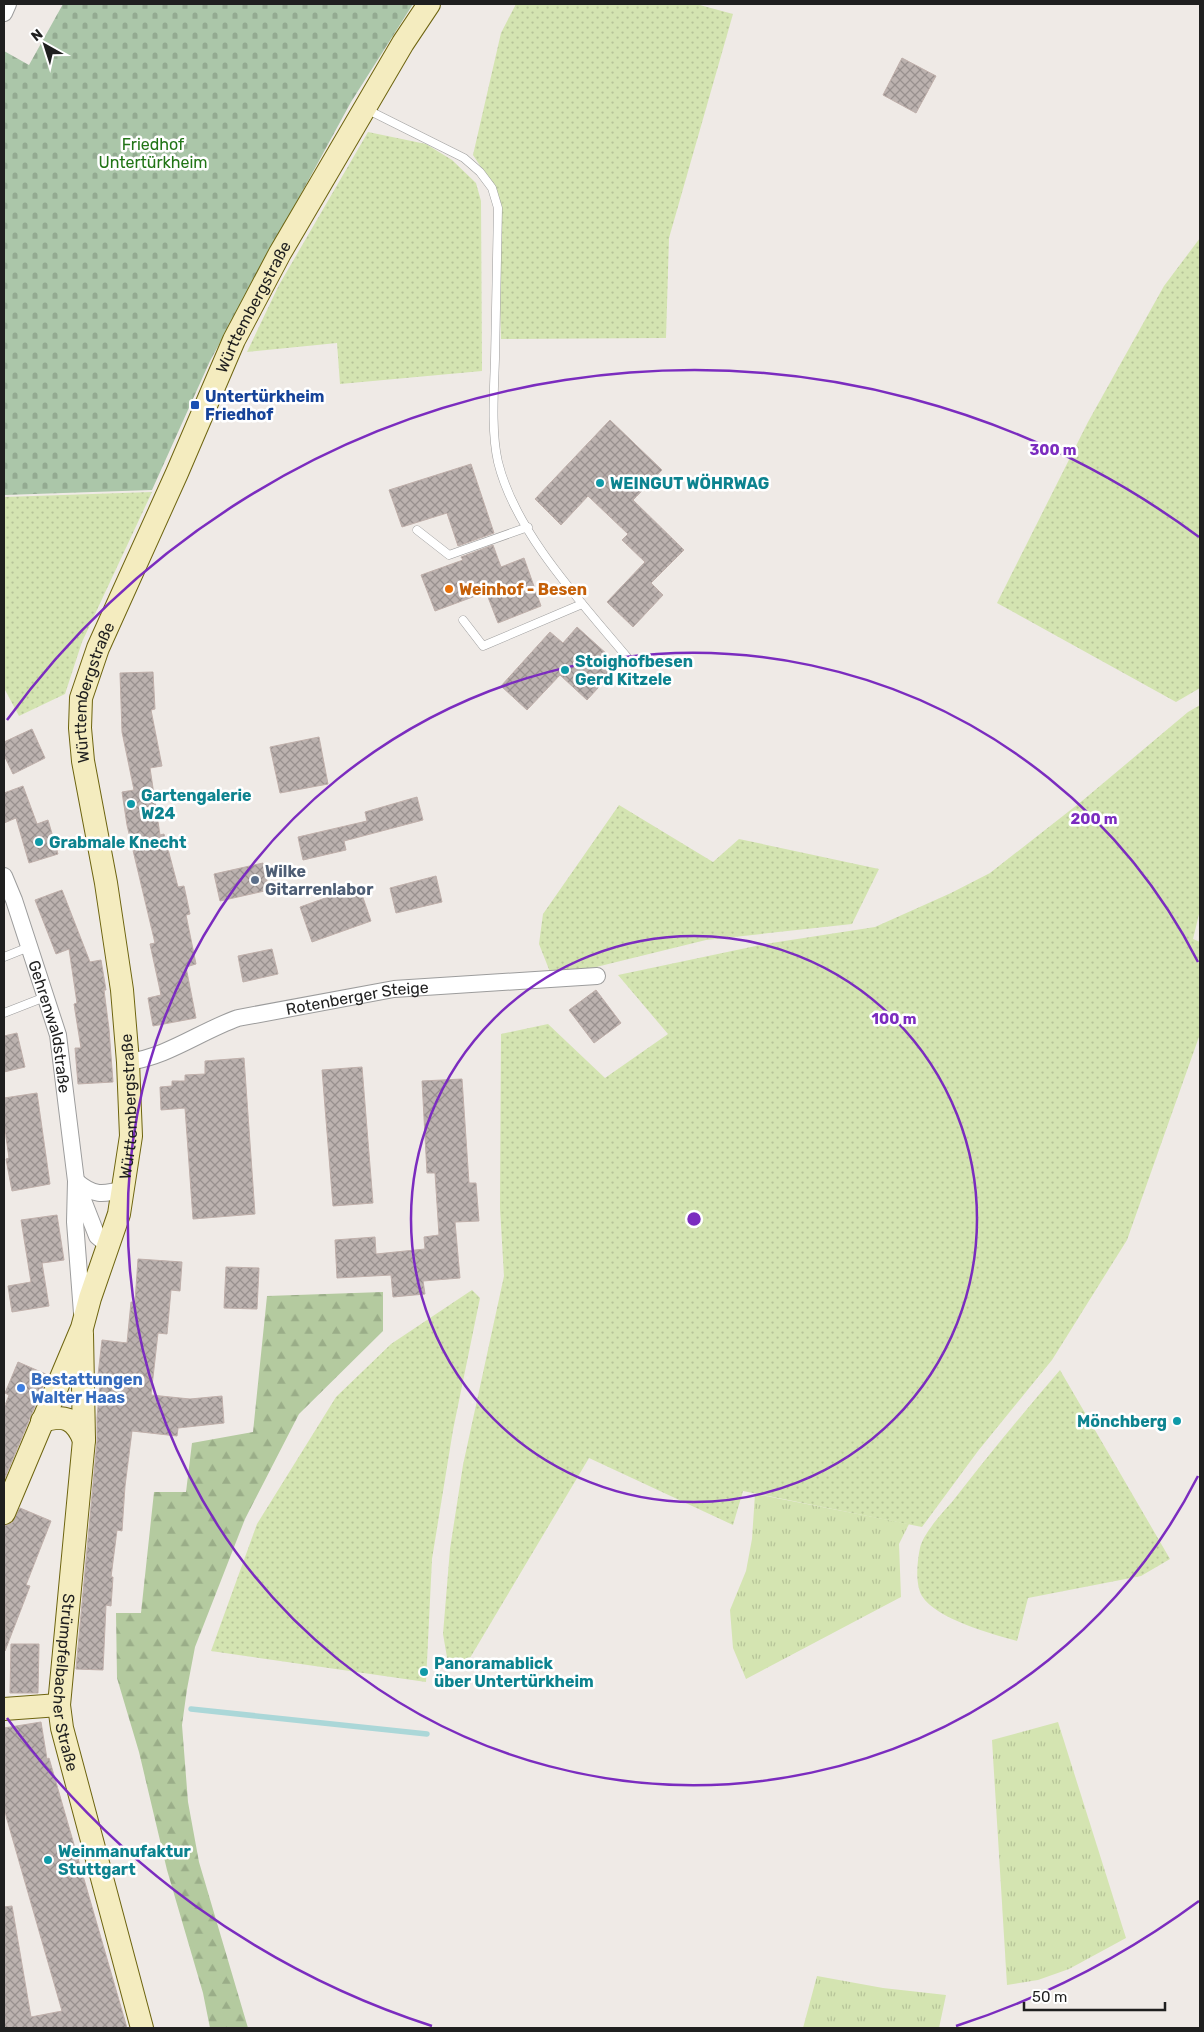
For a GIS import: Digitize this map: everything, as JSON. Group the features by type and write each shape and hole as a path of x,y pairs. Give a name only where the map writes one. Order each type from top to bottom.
{"street":[{"path":"4,13 8,4"},
{"name":"Württembergstraße","path":"82,1328 90,1298 119,1214 131,1136 128,1062 122,990 106,883 83,761 80,728 81,698 98,648 177,473 234,340 259,290 364,108 429,4"},
{"name":"Gehrenwaldstraße","path":"4,876 58,1035 76,1181 75,1222 82,1328"},
{"name":"Rotenberger Steige","path":"128,1062 146,1060 217,1025 238,1018 365,994 394,989 597,976"},
{"path":"76,1181 93,1193 108,1193 124,1189"},
{"name":"Gehrenwaldstraße","path":"76,1181 97,1236 109,1246"},
{"path":"4,1513 82,1328"},
{"name":"Strümpfelbacher Straße","path":"82,1328 84,1440 59,1705 62,1728 142,2028"},
{"path":"42,1421 57,1416 71,1421 78,1427 84,1440"},
{"path":"4,1709 59,1705"}],"lane":[{"path":"364,108 464,158 480,172 492,188 498,208 493,411 498,462 512,500 564,582 627,657"},
{"path":"418,530 449,555 528,527"},
{"path":"463,620 483,646 582,604"},
{"path":"4,957 29,947"},
{"path":"4,1013 45,997"}],"green space":[{"name":"Friedhof Untertürkheim","path":"63,4 413,4 351,102 210,361 152,490 4,495 4,51 29,65"},
{"path":"516,4 696,4 733,14 669,238 666,338 501,339 498,193 473,155 501,33"},
{"path":"368,132 426,144 452,160 476,183 481,201 482,371 340,384 337,343 247,352 279,285"},
{"path":"1200,238 1200,688 1176,702 997,603 1088,422 1164,286"},
{"path":"152,492 82,642 65,694 19,716 4,688 4,497"},
{"path":"1200,705 1200,910 1193,939 1200,942 1200,1034 1127,1240 1052,1360 978,1451 922,1527 743,1491 733,1525 589,1458 464,1668 449,1669 443,1634 450,1549 463,1465 504,1276 500,1208 501,1034 548,1024 605,1078 668,1034 618,975 765,944 875,927 951,893 990,873 1082,801 1188,712"},
{"path":"619,805 713,862 739,839 879,869 852,924 706,940 588,969 550,972 539,944 543,914"},
{"path":"472,1290 480,1298 453,1430 432,1559 426,1682 211,1651 257,1524 336,1397 391,1344"},
{"path":"383,1292 383,1331 299,1414 245,1519 195,1647 182,1725 188,1802 199,1862 248,2028 210,2028 203,1993 167,1870 139,1752 117,1678 116,1613 141,1613 154,1492 186,1492 192,1443 253,1432 267,1296"},
{"path":"1060,1370 1170,1559 1141,1576 1028,1598 1017,1641 965,1624 939,1612 929,1604 922,1596 918,1585 919,1554 922,1542 933,1524"},
{"path":"755,1494 909,1524 899,1544 901,1597 746,1679 733,1648 730,1610 746,1571 752,1539"},
{"path":"1058,1722 1126,1938 1069,1969 1038,1980 1007,1985 992,1740"},
{"path":"817,1976 883,1988 946,1995 939,2028 803,2028"}],"building":[{"path":"902,58 936,76 916,113 883,95"},
{"name":"WEINGUT WÖHRWAG","path":"610,420 662,470 633,500 684,550 651,583 663,595 633,627 607,602 645,562 622,540 628,534 588,496 561,525 535,499"},
{"path":"471,464 494,533 458,546 447,513 402,527 389,490"},
{"path":"493,545 501,567 524,558 541,606 498,623 486,592 435,611 421,575 463,560 461,557"},
{"name":"Stoighofbesen Gerd Kitzele","path":"577,627 619,665 587,700 560,675 527,710 501,686 550,632 563,643"},
{"path":"153,672 155,709 151,710 162,766 150,768 160,835 164,834 178,887 184,886 190,914 186,915 196,964 186,967 196,1018 153,1026 148,998 161,995 150,944 155,943 127,825 122,792 134,790 122,732 120,673"},
{"path":"32,729 45,758 13,774 4,755 4,742"},
{"path":"319,737 328,784 280,793 270,747"},
{"path":"23,786 37,824 48,820 58,854 29,863 16,818 4,823 4,793"},
{"path":"417,797 423,820 344,841 346,850 303,860 298,837 367,821 365,812"},
{"path":"263,863 269,890 220,901 214,874"},
{"path":"436,876 442,902 396,913 390,888"},
{"path":"359,886 371,921 312,942 300,907"},
{"path":"62,890 90,962 101,960 106,990 104,990 113,1082 78,1084 75,1048 81,1048 74,1004 77,1003 69,949 56,954 35,900"},
{"path":"272,949 278,974 243,982 238,956"},
{"path":"596,990 621,1023 594,1043 569,1010"},
{"path":"17,1033 25,1067 4,1072 4,1036"},
{"path":"244,1058 255,1214 193,1219 185,1108 161,1110 160,1087 172,1086 172,1081 185,1081 185,1075 205,1074 205,1061"},
{"path":"362,1067 373,1203 333,1206 322,1070"},
{"path":"462,1079 469,1183 476,1183 479,1221 455,1222 460,1278 423,1281 425,1294 393,1297 391,1275 337,1278 335,1240 375,1237 376,1254 425,1249 424,1237 439,1235 435,1173 427,1173 422,1081"},
{"path":"37,1093 50,1184 12,1191 6,1159 9,1158 4,1123 4,1098"},
{"path":"57,1215 64,1260 42,1263 49,1306 12,1312 8,1286 31,1282 21,1220"},
{"path":"138,1259 182,1262 180,1291 171,1290 167,1334 158,1333 151,1395 190,1399 222,1396 224,1423 178,1428 177,1436 132,1431 122,1531 117,1530 111,1577 113,1577 111,1606 106,1605 103,1670 76,1669 97,1441 101,1375 98,1375 102,1340 127,1343 131,1302 135,1302"},
{"path":"226,1267 259,1268 257,1309 224,1308"},
{"path":"18,1362 48,1375 4,1480 4,1408 9,1395 5,1393"},
{"path":"20,1508 51,1521 26,1585 30,1586 5,1651 4,1526 12,1523"},
{"path":"11,1644 39,1644 38,1693 10,1693"},
{"name":"Weinmanufaktur Stuttgart","path":"41,1722 47,1759 49,1758 127,2028 4,2028 4,1907 12,1906 31,2017 62,2011 4,1809 4,1728"}],"waterway":[{"path":"191,1709 427,1734"}],"place":[{"name":"Untertürkheim Friedhof","path":"195,405"},
{"name":"WEINGUT WÖHRWAG","path":"600,483"},
{"name":"Weinhof - Besen","path":"449,589"},
{"name":"Stoighofbesen Gerd Kitzele","path":"565,670"},
{"name":"Gartengalerie W24","path":"131,804"},
{"name":"Grabmale Knecht","path":"39,842"},
{"name":"Wilke Gitarrenlabor","path":"255,880"},
{"name":"Bestattungen Walter Haas","path":"21,1388"},
{"name":"Mönchberg","path":"1177,1421"},
{"name":"Panoramablick über Untertürkheim","path":"424,1672"},
{"name":"Weinmanufaktur Stuttgart","path":"48,1860"}]}
